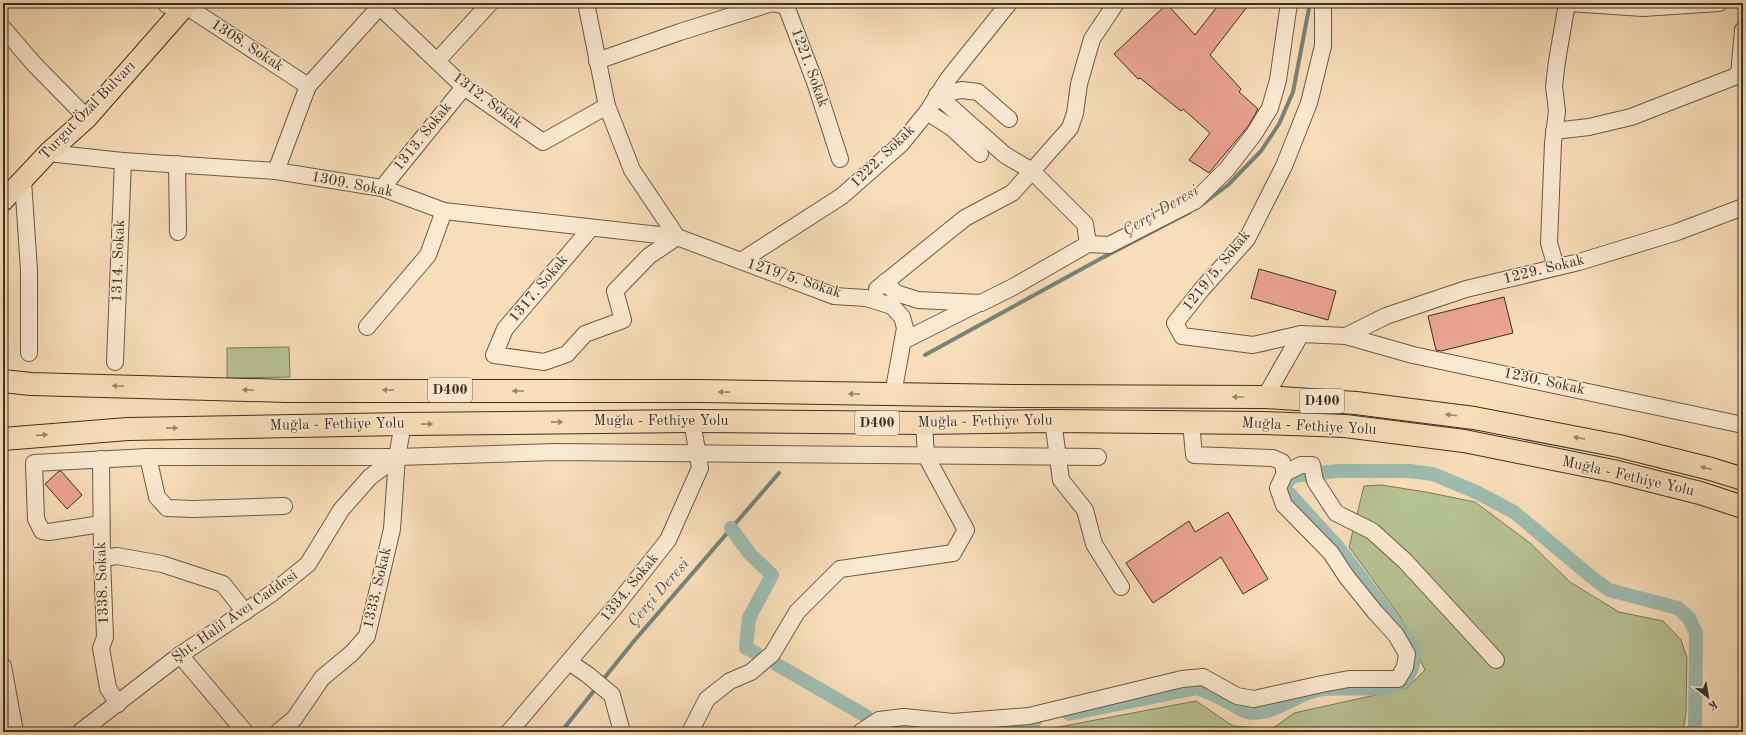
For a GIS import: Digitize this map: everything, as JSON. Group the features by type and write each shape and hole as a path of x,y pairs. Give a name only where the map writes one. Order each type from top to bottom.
{"highway":[{"name":"Muğla - Fethiye Yolu","path":"3,381 287,391 448,390 1265,397 1356,403 1474,418 1619,446 1711,469 1743,479"},
{"name":"Muğla - Fethiye Yolu","path":"3,439 128,429 692,420 924,423 1053,421 1191,422 1345,426 1464,441 1613,471 1700,493 1743,507"}],"main road":[{"name":"Turgut Özal Bulvarı","path":"3,201 48,153 87,118 187,4"}],"street":[{"path":"165,3 167,6 187,4"},
{"path":"437,61 490,3"},
{"path":"586,3 607,106 632,170 677,237"},
{"name":"1221. Sokak","path":"597,61 680,32 772,3 787,5 815,82 840,159"},
{"name":"1222. Sokak","path":"741,262 842,196 901,144 927,112 936,96 1009,3"},
{"path":"866,298 965,218 1012,194 1070,128 1075,113 1079,84 1092,39 1116,3"},
{"path":"903,341 1013,287 1088,244 1109,245 1195,201 1227,169 1254,134 1270,108 1278,80 1289,3"},
{"name":"1219/5. Sokak","path":"1323,3 1323,46 1309,103 1284,166 1247,239 1202,289 1175,323 1182,336 1253,345 1301,334 1346,336"},
{"path":"1556,267 1549,244 1552,143 1557,111 1554,86 1556,61 1568,3 1643,8 1719,3"},
{"name":"1308. Sokak","path":"187,4 308,86"},
{"path":"276,171 308,86 381,5"},
{"name":"1312. Sokak","path":"381,5 464,87 543,142 607,106"},
{"path":"3,28 34,64 87,118"},
{"path":"1554,131 1589,127 1632,117 1739,74 1743,30"},
{"name":"1313. Sokak","path":"382,188 464,87"},
{"path":"936,96 962,90 978,92 1009,119"},
{"path":"936,96 1005,155 1032,170 1084,224 1088,244"},
{"path":"927,112 952,128 980,154"},
{"name":"1309. Sokak","path":"48,153 122,161 276,171 382,188 444,211 677,237"},
{"name":"1314. Sokak","path":"115,362 122,161"},
{"path":"177,164 178,232"},
{"path":"23,181 29,270 29,353"},
{"name":"1229. Sokak","path":"1346,336 1386,316 1466,289 1579,262 1677,232 1743,207"},
{"path":"367,327 428,255 444,211"},
{"name":"1317. Sokak","path":"591,228 505,329 494,355 544,362 567,354 585,334 623,320 615,291 649,256 677,237"},
{"name":"1219/5. Sokak","path":"677,237 834,296 866,298 892,306 902,317 905,328 893,394"},
{"path":"885,282 896,294 918,300 981,302"},
{"path":"1265,397 1301,334"},
{"name":"1230. Sokak","path":"1346,336 1413,355 1743,425"},
{"name":"1334. Sokak","path":"509,732 616,607 668,540 700,468 692,420"},
{"path":"1053,421 1060,480 1085,510 1094,544 1121,587"},
{"path":"1191,422 1194,455 1273,458 1282,462 1285,473"},
{"path":"690,732 707,699 730,681 751,672 772,654 797,612 840,569 953,552 966,530 926,456 924,423"},
{"path":"397,456 403,424"},
{"path":"101,524 49,532 42,531 36,519 34,463 148,457 397,456 555,452 1098,458"},
{"name":"Şht. Halil Avcı Caddesi","path":"80,732 180,655 271,594 308,564 341,510 370,477 397,456"},
{"name":"1333. Sokak","path":"278,732 294,719 322,678 352,653 367,636 392,529 397,456"},
{"path":"148,457 157,497 167,508 192,509 284,506"},
{"name":"1338. Sokak","path":"101,459 101,524 105,637 101,648 108,688 118,704"},
{"path":"861,732 879,720 904,717 952,722 1029,716 1182,679 1203,677 1237,696 1254,699 1349,679 1398,679 1405,667 1407,654 1396,635 1374,612 1350,582 1332,553 1284,505 1278,488 1285,473 1301,465 1313,473 1336,513 1372,531 1405,561 1496,660"},
{"path":"102,558 117,556 162,564 223,584 245,612"},
{"path":"180,655 245,732"},
{"path":"569,662 588,674 612,695 622,732"},
{"path":"3,666 15,732"}],"green space":[{"path":"289,347 290,377 227,378 227,348"},
{"path":"1381,485 1475,502 1530,543 1570,582 1619,612 1663,621 1681,640 1687,658 1686,712 1683,732 1032,732 1196,701 1233,726 1272,729 1294,713 1407,688 1425,670 1401,618 1349,547 1364,486"}],"building":[{"path":"1220,3 1250,3 1210,55 1241,89 1239,92 1258,109 1249,125 1209,173 1189,160 1210,133 1183,109 1181,111 1140,78 1138,79 1114,54 1167,4 1195,35"},
{"path":"1259,269 1336,291 1328,320 1251,298"},
{"path":"1504,297 1513,333 1441,351 1436,350 1428,316"},
{"path":"59,471 61,471 82,495 67,509 45,484"},
{"path":"1228,512 1268,579 1243,594 1221,557 1153,603 1126,563 1189,521 1195,532"}],"waterway":[{"name":"Çerçi Deresi","path":"1200,206 1228,185 1261,151 1279,124 1293,92 1310,3"},
{"name":"Çerçi Deresi","path":"925,355 1100,259 1190,212"},
{"path":"1069,714 1197,688 1247,712 1256,713 1274,709 1300,696 1318,690 1338,688 1385,688 1395,686 1402,682 1411,671 1414,656 1413,647 1338,547 1285,489 1285,485 1293,476 1338,471 1409,471 1433,474 1476,492 1514,512 1609,590 1678,608 1689,618 1696,633 1695,732"},
{"name":"Çerçi Deresi","path":"601,682 634,641 779,473"},
{"path":"731,528 750,554 772,575 749,618 746,648 756,653"},
{"path":"776,664 866,716"},
{"name":"Çerçi Deresi","path":"561,732 597,687"},
{"path":"939,728 973,732 1009,727 1035,721"}]}
